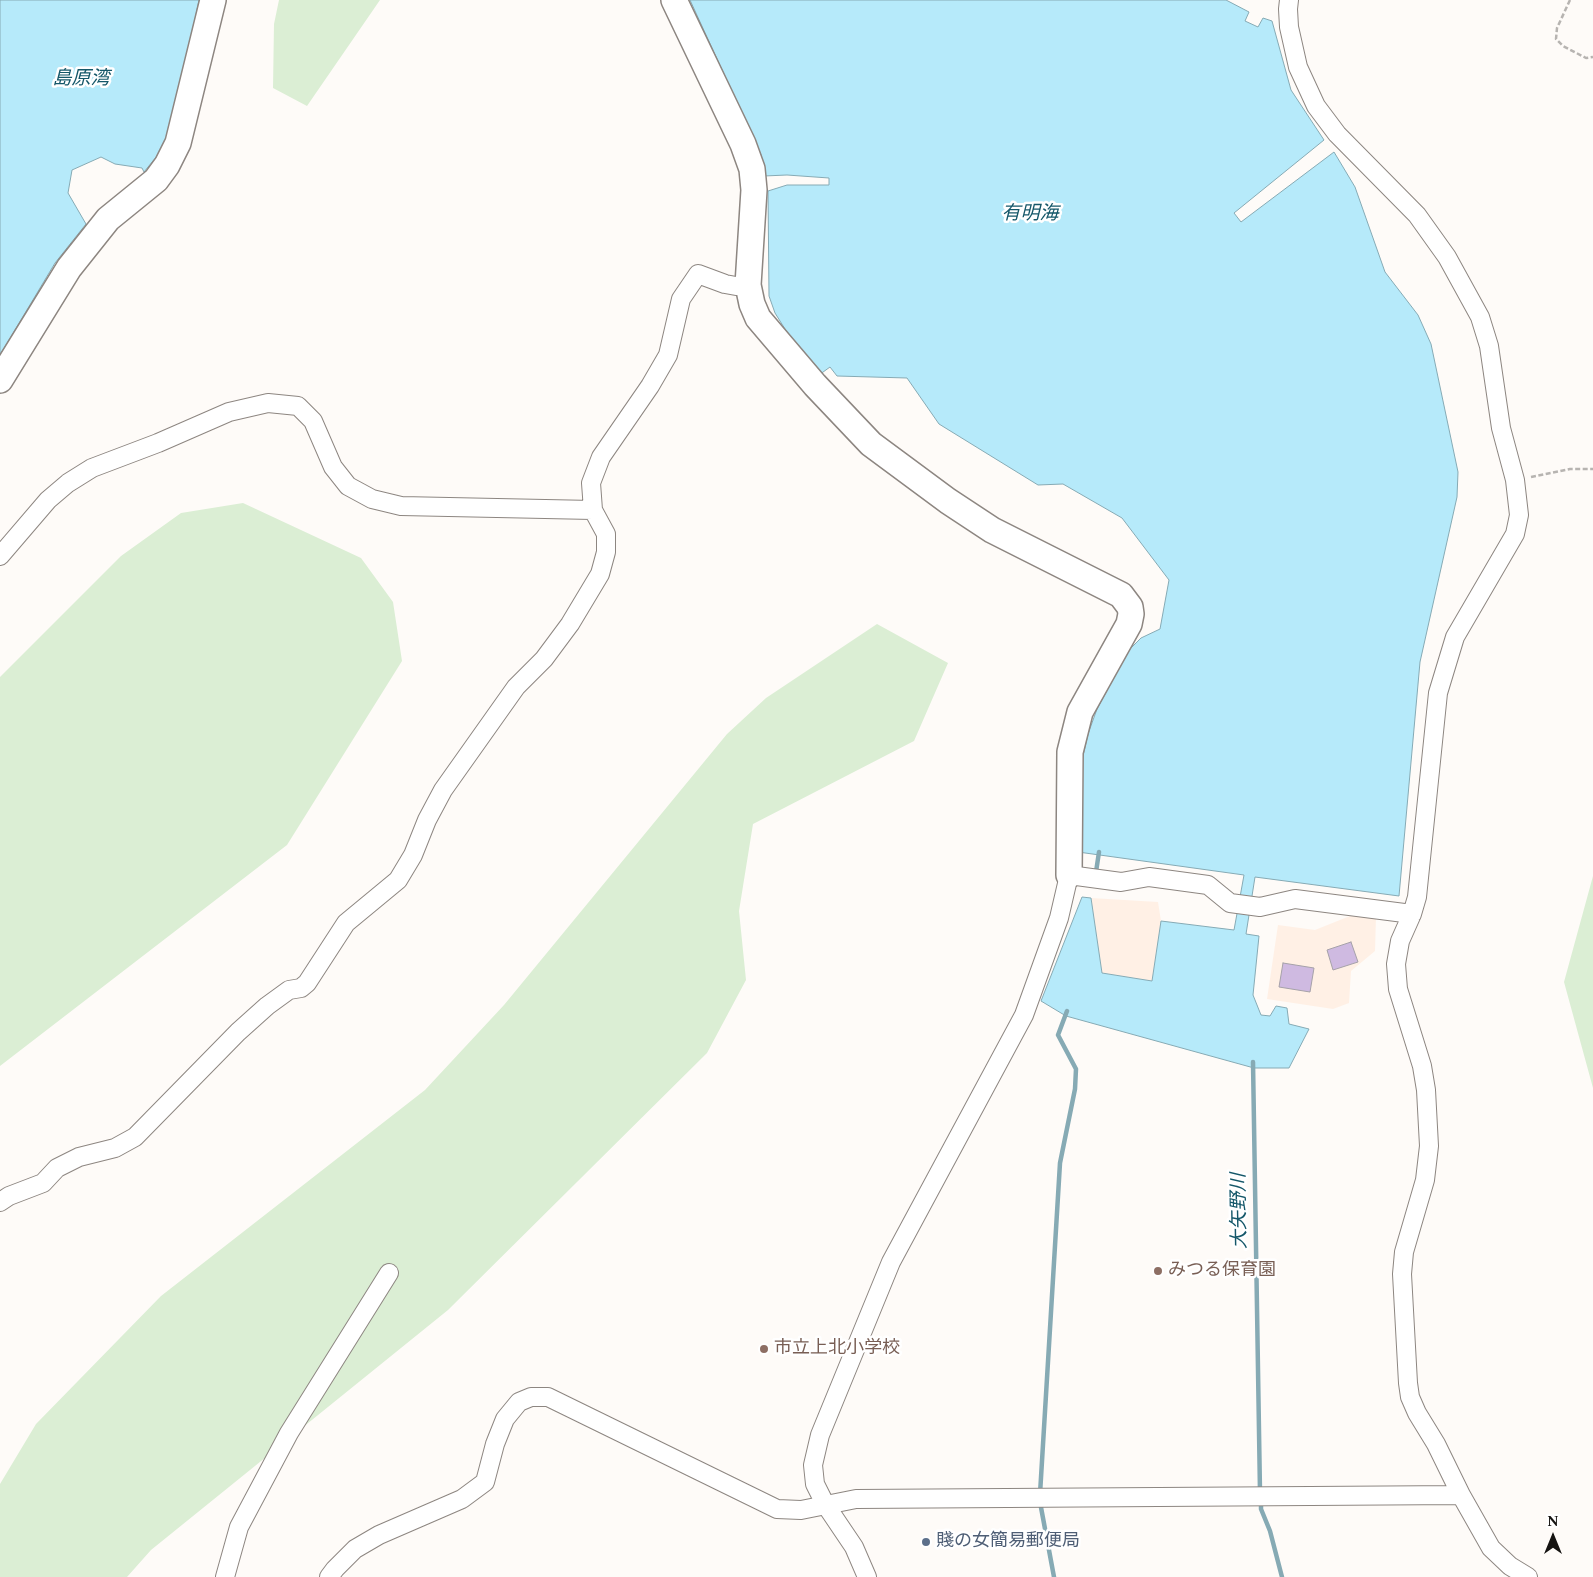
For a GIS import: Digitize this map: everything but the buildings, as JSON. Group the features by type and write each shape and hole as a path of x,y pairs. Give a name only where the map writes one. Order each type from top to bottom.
{"street":[{"path":"0,380 69,268 108,219 156,180 167,165 178,143 213,0"},
{"path":"674,0 743,144 752,169 754,190 748,285 752,304 758,318 815,386 870,444 948,501 992,530 1121,595 1130,607 1131,614 1129,624 1080,712 1070,752 1069,875 1060,918 1024,1015 890,1262 820,1435 813,1465 815,1484 825,1504 854,1548 867,1577"},
{"path":"1289,0 1289,27 1298,67 1316,106 1337,134 1417,214 1447,257 1480,317 1489,346 1501,428 1515,480 1518,515 1515,534 1455,637 1438,693 1417,897 1400,941 1396,964 1398,989 1422,1066 1426,1090 1429,1146 1425,1180 1404,1252 1402,1274 1410,1397 1416,1412 1436,1444 1461,1495 1491,1548 1510,1566 1528,1577"},
{"path":"0,1202 9,1196 43,1183 57,1168 71,1161 115,1148 134,1137 238,1032 267,1006 289,990 301,988 307,983 346,923 398,880 413,856 427,820 443,790 511,694 544,659 570,624 600,574 606,552 606,534 593,510 591,483 601,457 650,386 668,355 681,299 695,276 700,274 725,284 736,286 748,285"},
{"path":"0,556 48,500 68,483 92,468 229,412 268,403 298,406 313,421 333,467 348,486 372,499 401,506 593,510"},
{"path":"1069,875 1121,882 1149,877 1208,885 1230,903 1260,907 1295,899 1412,914"},
{"path":"225,1577 239,1527 289,1433 389,1273"},
{"path":"329,1577 355,1549 379,1535 462,1499 485,1482 495,1444 505,1419 519,1402 531,1397 548,1397 777,1509 801,1510 856,1499 1461,1495"}],"path":[{"path":"1570,0 1557,28 1556,39 1562,46 1586,58 1593,57"},
{"path":"1515,480 1570,469 1593,469"}],"shaded area":[{"path":"1091,898 1158,902 1161,921 1152,981 1102,973"},
{"path":"1355,914 1376,917 1375,951 1351,971 1349,1003 1333,1009 1267,999 1278,925 1315,930"}],"green space":[{"path":"279,0 380,0 307,106 273,88 274,24"},
{"path":"243,503 361,558 393,602 402,661 287,845 0,1066 0,677 121,556 181,513"},
{"path":"877,624 948,663 914,741 753,824 739,911 746,980 707,1053 448,1310 151,1550 127,1577 0,1577 0,1484 36,1424 161,1296 425,1090 504,1005 727,734 766,698"},
{"path":"1593,876 1593,1088 1564,982"}],"water":[{"name":"島原湾","path":"0,0 199,0 176,112 165,146 144,172 142,168 115,164 101,157 72,170 68,193 86,224 55,263 0,355"},
{"name":"有明海","path":"690,0 1226,0 1249,12 1245,21 1258,27 1263,18 1272,21 1291,90 1324,140 1234,213 1241,222 1334,152 1355,187 1385,272 1418,315 1431,344 1458,472 1457,497 1420,662 1399,896 1255,877 1246,934 1259,936 1253,995 1261,1015 1270,1016 1276,1006 1287,1008 1289,1024 1309,1029 1289,1068 1254,1068 1066,1016 1041,1001 1082,897 1091,898 1102,973 1152,981 1161,921 1234,930 1244,875 1078,852 1082,760 1088,734 1097,709 1128,651 1141,638 1160,629 1169,580 1122,518 1063,484 1038,485 939,424 907,378 837,376 830,367 819,375 800,353 775,313 769,296 768,191 787,185 829,185 829,178 787,175 764,176 761,155"}],"waterway":[{"path":"1096,872 1099,852"},
{"path":"1040,1494 1060,1163 1075,1089 1076,1069 1058,1035 1067,1011"},
{"name":"大矢野川","path":"1253,1062 1260,1492"},
{"name":"大矢野川","path":"1261,1499 1261,1509 1270,1531 1282,1577"},
{"path":"1040,1502 1054,1577"}],"place":[{"name":"みつる保育園","path":"1158,1271"},
{"name":"市立上北小学校","path":"764,1349"},
{"name":"賤の女簡易郵便局","path":"926,1542"}]}
